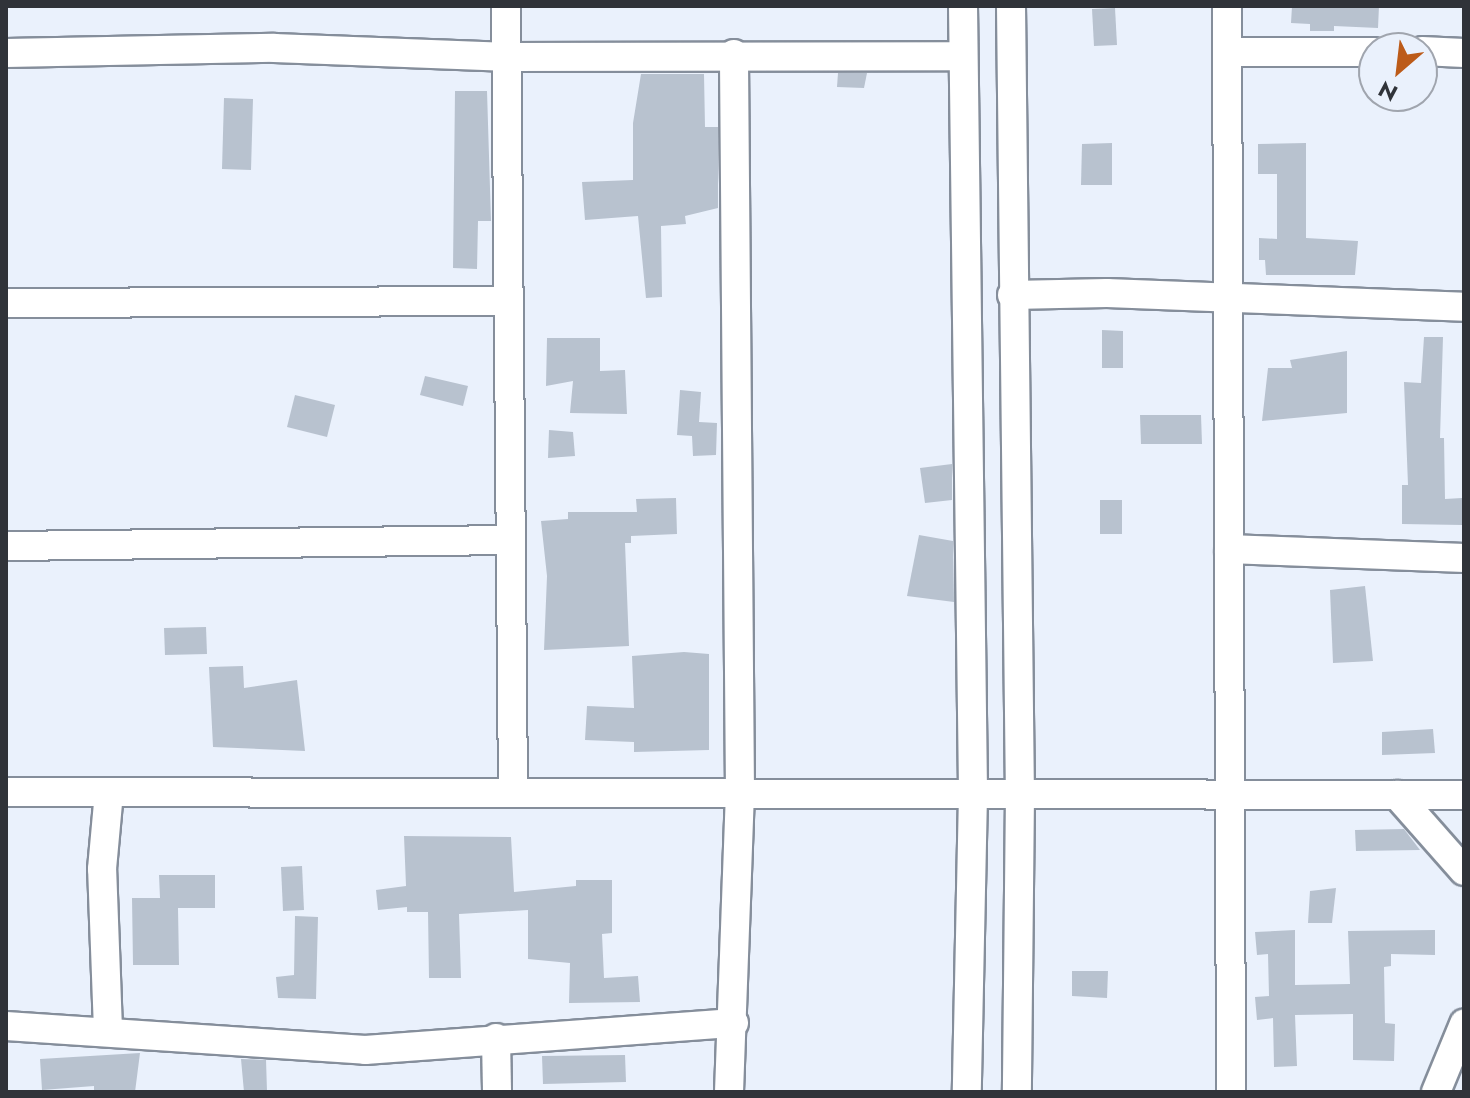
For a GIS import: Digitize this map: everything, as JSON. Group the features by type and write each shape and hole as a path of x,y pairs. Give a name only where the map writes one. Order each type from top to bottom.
{"street":[{"path":"506,6 513,793"},
{"path":"963,6 973,794 967,1092"},
{"path":"1011,6 1020,794 1017,1092"},
{"path":"1227,6 1231,1092"},
{"path":"6,53 274,48 506,57 734,54 963,56"},
{"path":"1228,52 1358,52"},
{"path":"1438,52 1464,53"},
{"path":"729,1092 734,1023 740,793 734,54"},
{"path":"1012,295 1228,297 1464,307"},
{"path":"6,303 508,301"},
{"path":"6,546 510,540"},
{"path":"1229,549 1464,558"},
{"path":"6,792 1464,795"},
{"path":"108,1030 102,869 109,792"},
{"path":"1397,795 1464,871"},
{"path":"6,1026 108,1030 365,1050 496,1038 734,1023"},
{"path":"1436,1092 1464,1024"},
{"path":"496,1038 497,1092"}],"building":[{"path":"1292,6 1379,6 1378,28 1334,26 1334,31 1310,31 1310,24 1291,23"},
{"path":"1115,8 1117,45 1094,46 1092,9"},
{"path":"838,73 867,73 864,88 837,87"},
{"path":"641,74 704,74 705,127 718,127 718,208 685,216 686,224 661,226 662,297 646,298 638,216 585,220 582,182 633,180 633,123"},
{"path":"455,91 487,91 491,221 478,221 477,269 453,268"},
{"path":"224,98 253,99 251,170 222,169"},
{"path":"1112,143 1112,185 1081,185 1082,144"},
{"path":"1306,143 1306,238 1358,241 1355,275 1266,275 1265,260 1259,260 1259,238 1277,239 1277,174 1258,174 1258,144"},
{"path":"1102,330 1123,331 1123,368 1102,368"},
{"path":"1424,337 1443,337 1440,438 1444,438 1445,499 1462,498 1463,525 1402,524 1402,485 1408,485 1404,382 1421,383"},
{"path":"547,338 600,338 600,371 625,370 627,414 570,413 573,381 546,386"},
{"path":"1347,351 1347,413 1262,421 1268,368 1292,368 1290,360"},
{"path":"425,376 468,386 463,406 420,395"},
{"path":"680,390 701,392 699,422 717,423 716,455 693,456 692,436 677,435"},
{"path":"295,395 335,405 327,437 287,427"},
{"path":"1140,415 1201,415 1202,444 1141,444"},
{"path":"549,430 573,432 575,456 548,458"},
{"path":"952,464 952,500 925,503 920,468"},
{"path":"676,498 677,534 631,536 631,543 625,543 629,646 544,650 547,576 541,521 568,519 568,512 637,512 636,499"},
{"path":"1100,500 1122,500 1122,534 1100,534"},
{"path":"919,535 953,541 954,602 907,596"},
{"path":"1365,586 1373,661 1333,663 1330,590"},
{"path":"206,627 207,654 165,655 164,628"},
{"path":"684,652 709,654 709,750 634,752 634,742 585,740 587,706 634,708 632,656"},
{"path":"243,666 244,688 297,680 305,751 213,747 209,667"},
{"path":"1433,729 1435,753 1382,755 1382,732"},
{"path":"1404,829 1420,850 1356,851 1355,830"},
{"path":"404,836 511,837 514,892 576,886 576,880 612,880 612,933 602,934 604,978 638,976 640,1002 569,1003 570,963 528,959 528,910 459,914 461,978 429,978 428,912 407,912 407,907 378,910 376,890 406,886"},
{"path":"302,866 304,910 283,911 281,867"},
{"path":"159,875 215,875 215,908 178,908 179,965 133,965 132,898 160,898"},
{"path":"1336,888 1332,923 1308,923 1310,891"},
{"path":"295,916 318,917 316,999 278,998 276,977 294,975"},
{"path":"1295,930 1295,985 1350,984 1348,931 1435,930 1435,955 1391,954 1391,966 1384,967 1385,1023 1395,1024 1394,1061 1353,1060 1353,1014 1295,1015 1297,1066 1274,1067 1273,1018 1257,1020 1255,997 1269,996 1268,954 1257,955 1255,932"},
{"path":"1072,971 1108,971 1107,998 1072,996"},
{"path":"140,1053 135,1092 94,1092 94,1086 42,1090 40,1059"},
{"path":"625,1055 626,1082 543,1084 542,1056"},
{"path":"241,1059 266,1060 267,1092 244,1092"}]}
